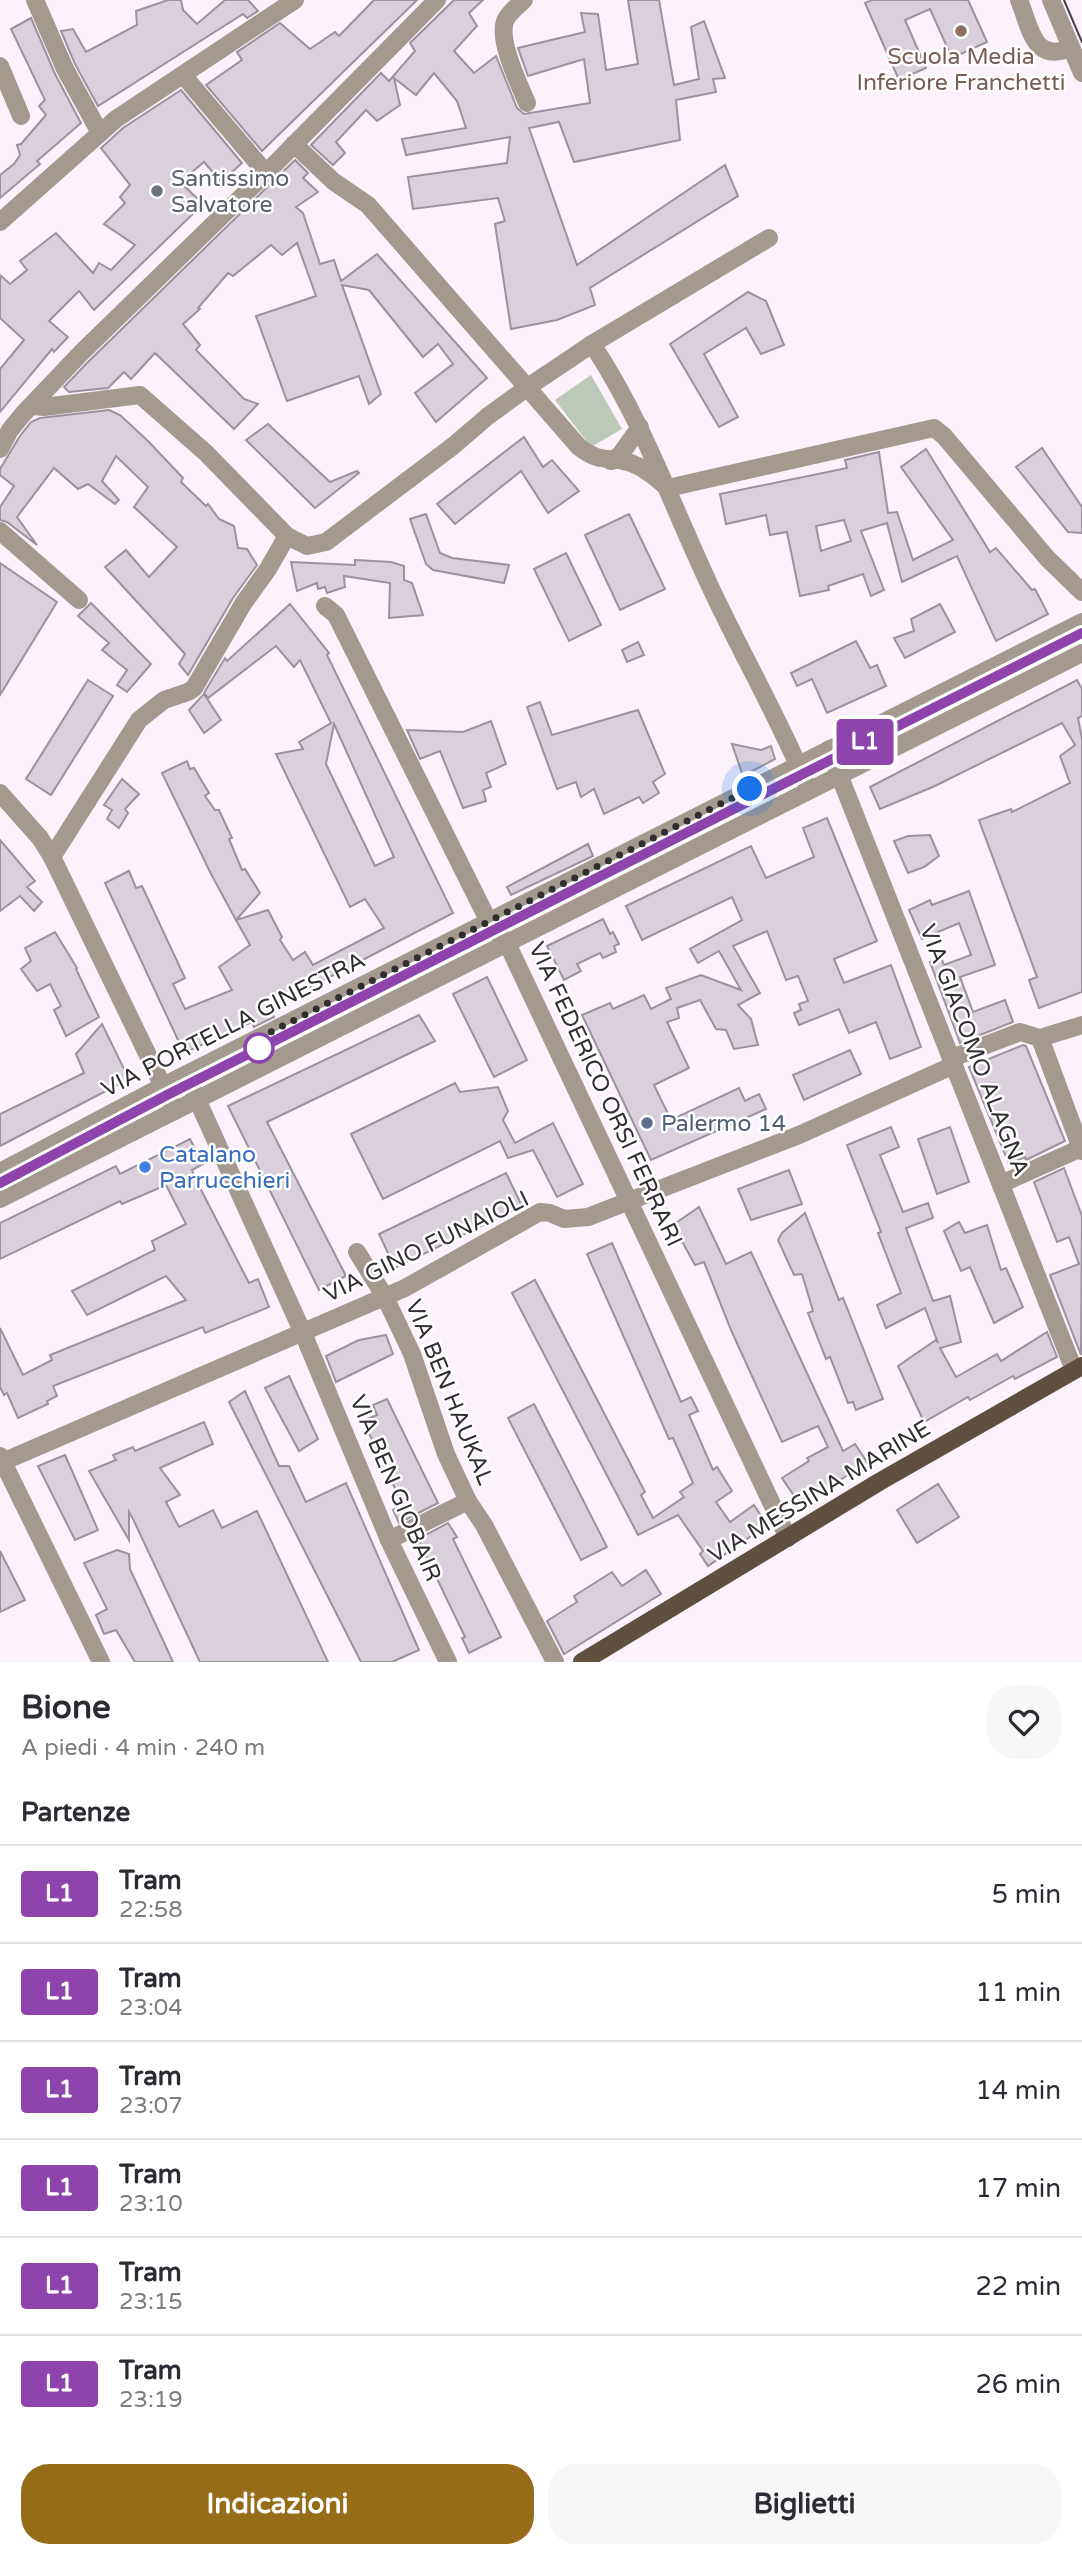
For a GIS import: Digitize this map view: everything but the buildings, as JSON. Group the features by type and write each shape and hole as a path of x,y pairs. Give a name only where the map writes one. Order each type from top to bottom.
{"main road":[{"name":"VIA MESSINA MARINE","path":"582,1662 879,1482 1078,1368"}],"street":[{"path":"35,0 65,69 100,133"},
{"path":"0,222 116,119 295,0"},
{"path":"0,449 10,430 82,352 438,0"},
{"path":"524,0 505,22 504,34 508,55 527,103"},
{"path":"1019,0 1038,46 1046,52 1058,53 1072,48"},
{"path":"1051,0 1082,73"},
{"path":"0,66 21,116"},
{"path":"183,75 266,173"},
{"path":"294,144 333,181 368,205 579,447 595,458 628,462 645,469 668,488"},
{"path":"32,406 44,407 140,395 206,453 287,537 306,546 326,542 528,387 592,344 769,238"},
{"path":"592,344 640,428 708,581 809,790"},
{"path":"611,461 620,455 640,428"},
{"path":"668,488 934,428 944,436 1047,558 1082,592"},
{"path":"0,531 79,600"},
{"path":"52,857 139,720 164,700 194,688 243,604 287,537"},
{"name":"VIA FEDERICO ORSI FERRARI","path":"325,606 336,615 489,922 507,943 788,1538"},
{"name":"VIA PORTELLA GINESTRA","path":"0,1172 163,1086 1082,622"},
{"path":"0,1199 1082,653"},
{"name":"VIA GIACOMO ALAGNA","path":"829,749 1001,1184 1078,1368"},
{"path":"0,793 40,838 52,857 175,1111"},
{"name":"VIA GINO FUNAIOLI","path":"1,1460 385,1297 540,1212 564,1219 588,1217 799,1135 1020,1032 1040,1038 1082,1025"},
{"path":"1001,1184 1082,1149 1040,1038"},
{"name":"VIA BEN GIOBAIR","path":"186,1075 303,1333 389,1541 448,1662"},
{"name":"VIA BEN HAUKAL","path":"357,1252 385,1297 412,1354 446,1454 468,1502 484,1525 555,1662"},
{"path":"1,1460 101,1662"},
{"path":"389,1541 468,1502"}],"green space":[{"path":"591,375 622,429 591,447 555,400"}],"tram line":[{"path":"1064,0 1082,42"},
{"path":"0,1183 167,1095 1082,633"},
{"name":"L1","path":"0,1183 167,1095 1082,633"}],"place":[{"name":"Scuola Media Inferiore Franchetti","path":"961,31"},
{"name":"Santissimo Salvatore","path":"157,191"},
{"name":"Palermo 14","path":"647,1123"},
{"name":"Catalano Parrucchieri","path":"145,1167"}],"route":[{"path":"259,1048 257,1039 750,789"}]}
